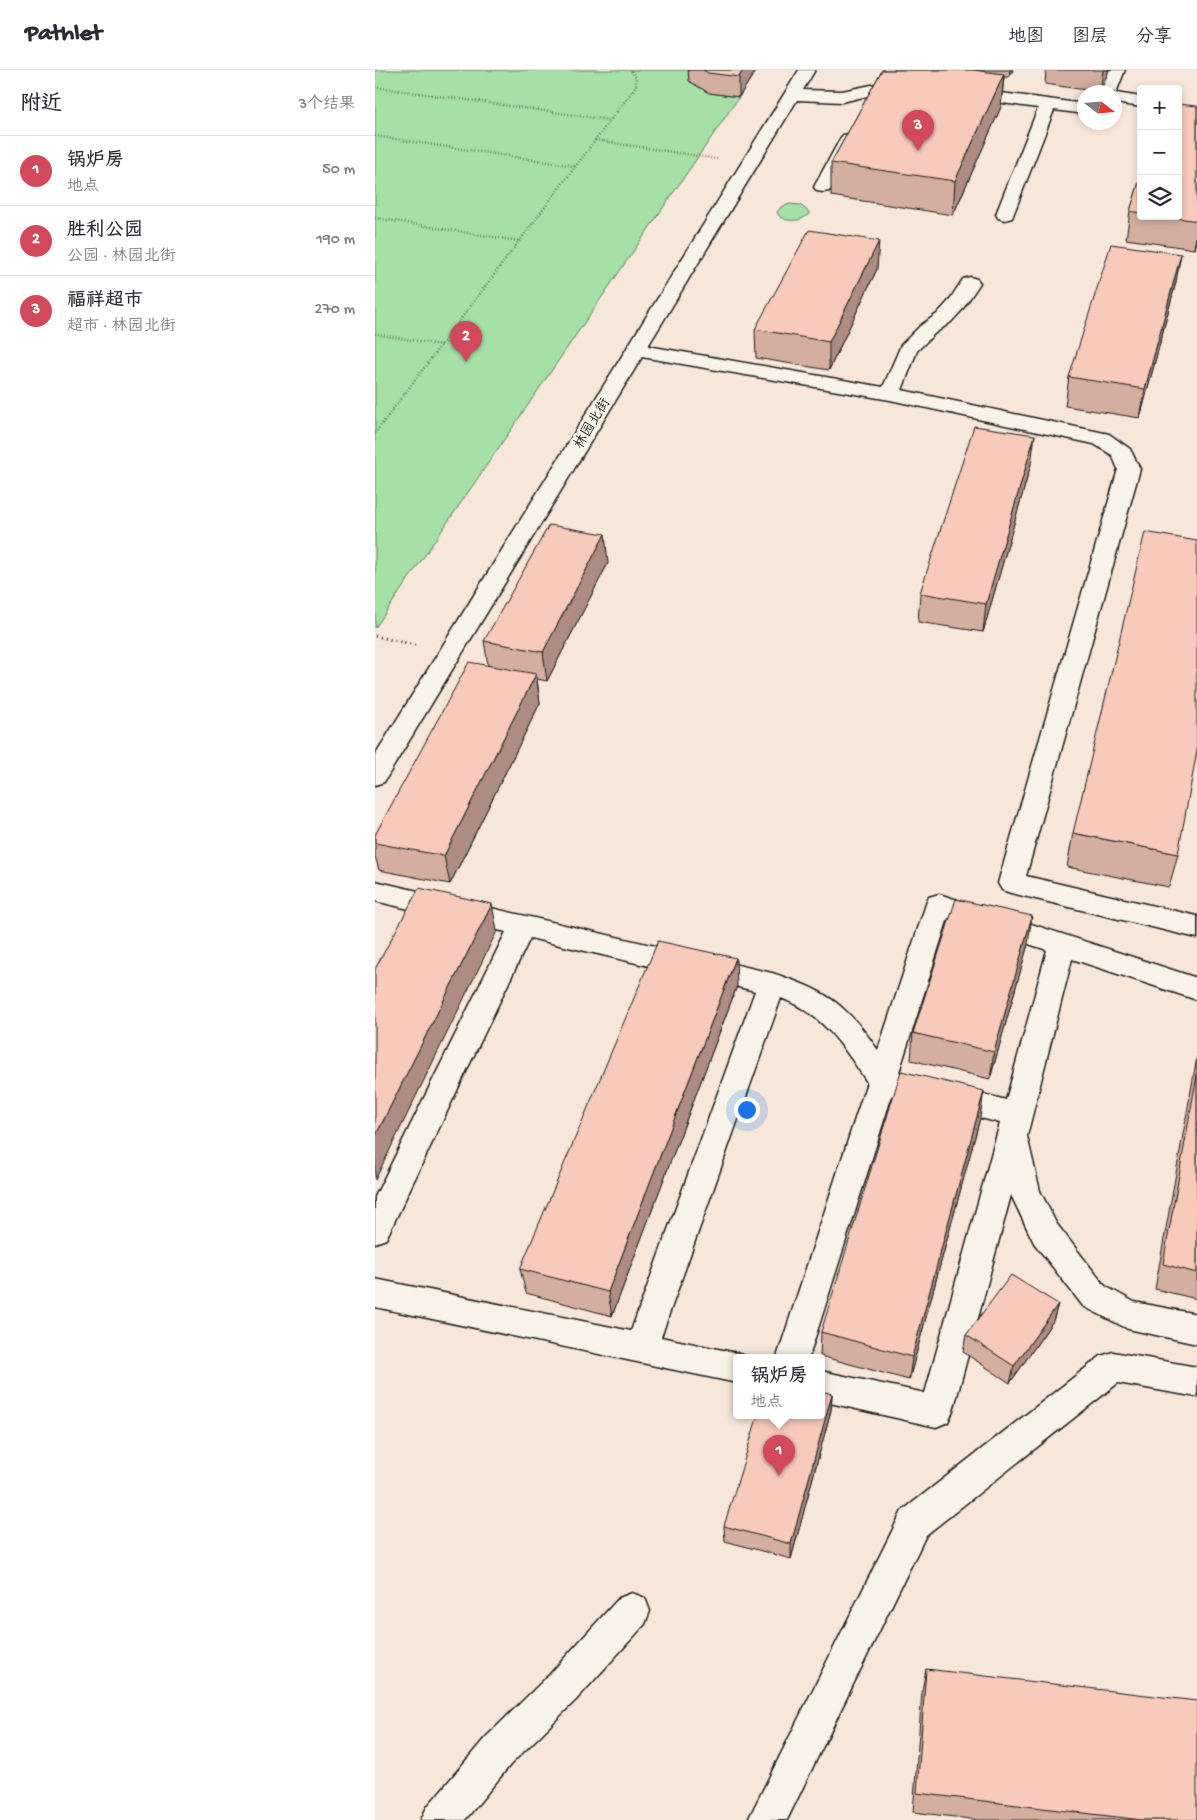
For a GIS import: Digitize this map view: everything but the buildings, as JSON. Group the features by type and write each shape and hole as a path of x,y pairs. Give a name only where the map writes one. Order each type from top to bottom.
{"street":[{"name":"林园北街","path":"375,776 807,70"},
{"path":"1111,85 1117,70"},
{"path":"963,76 1077,93"},
{"path":"790,98 839,97 860,94 895,84 928,88"},
{"path":"947,90 1077,108"},
{"path":"823,187 859,116 873,96"},
{"path":"790,98 859,116"},
{"path":"1122,99 1137,101"},
{"path":"1005,214 1048,104"},
{"path":"1122,114 1137,116"},
{"path":"890,394 908,350 927,330 945,318 970,283"},
{"path":"635,350 890,394 1101,439 1118,448 1126,457 1129,469 1011,883 1197,927"},
{"path":"375,891 773,984 810,998 834,1018 853,1040 882,1080 1015,1126"},
{"path":"794,1354 939,904 1197,989"},
{"path":"375,1229 523,925"},
{"path":"825,1387 935,1411 1015,1126 1061,945"},
{"path":"641,1348 773,984"},
{"path":"1015,1126 1025,1192 1045,1233 1095,1296 1129,1315 1197,1329"},
{"path":"375,1293 733,1367"},
{"path":"774,1819 914,1523 1113,1367 1197,1382"},
{"path":"439,1820 497,1752 563,1687 632,1611"}],"path":[{"path":"375,433 636,86 636,77 630,70"},
{"path":"375,87 609,120"},
{"path":"375,136 575,166"},
{"path":"595,140 749,164"},
{"path":"375,218 519,241"},
{"path":"375,334 441,345"},
{"path":"375,636 450,653"}],"green space":[{"path":"375,70 697,70 689,81 709,93 739,97 375,628"},
{"path":"790,204 800,205 809,214 802,219 795,220 787,220 780,217 777,212 781,207"}],"place":[{"name":"福祥超市","path":"918,151"},
{"name":"胜利公园","path":"466,362"},
{"name":"锅炉房","path":"779,1476"}]}
